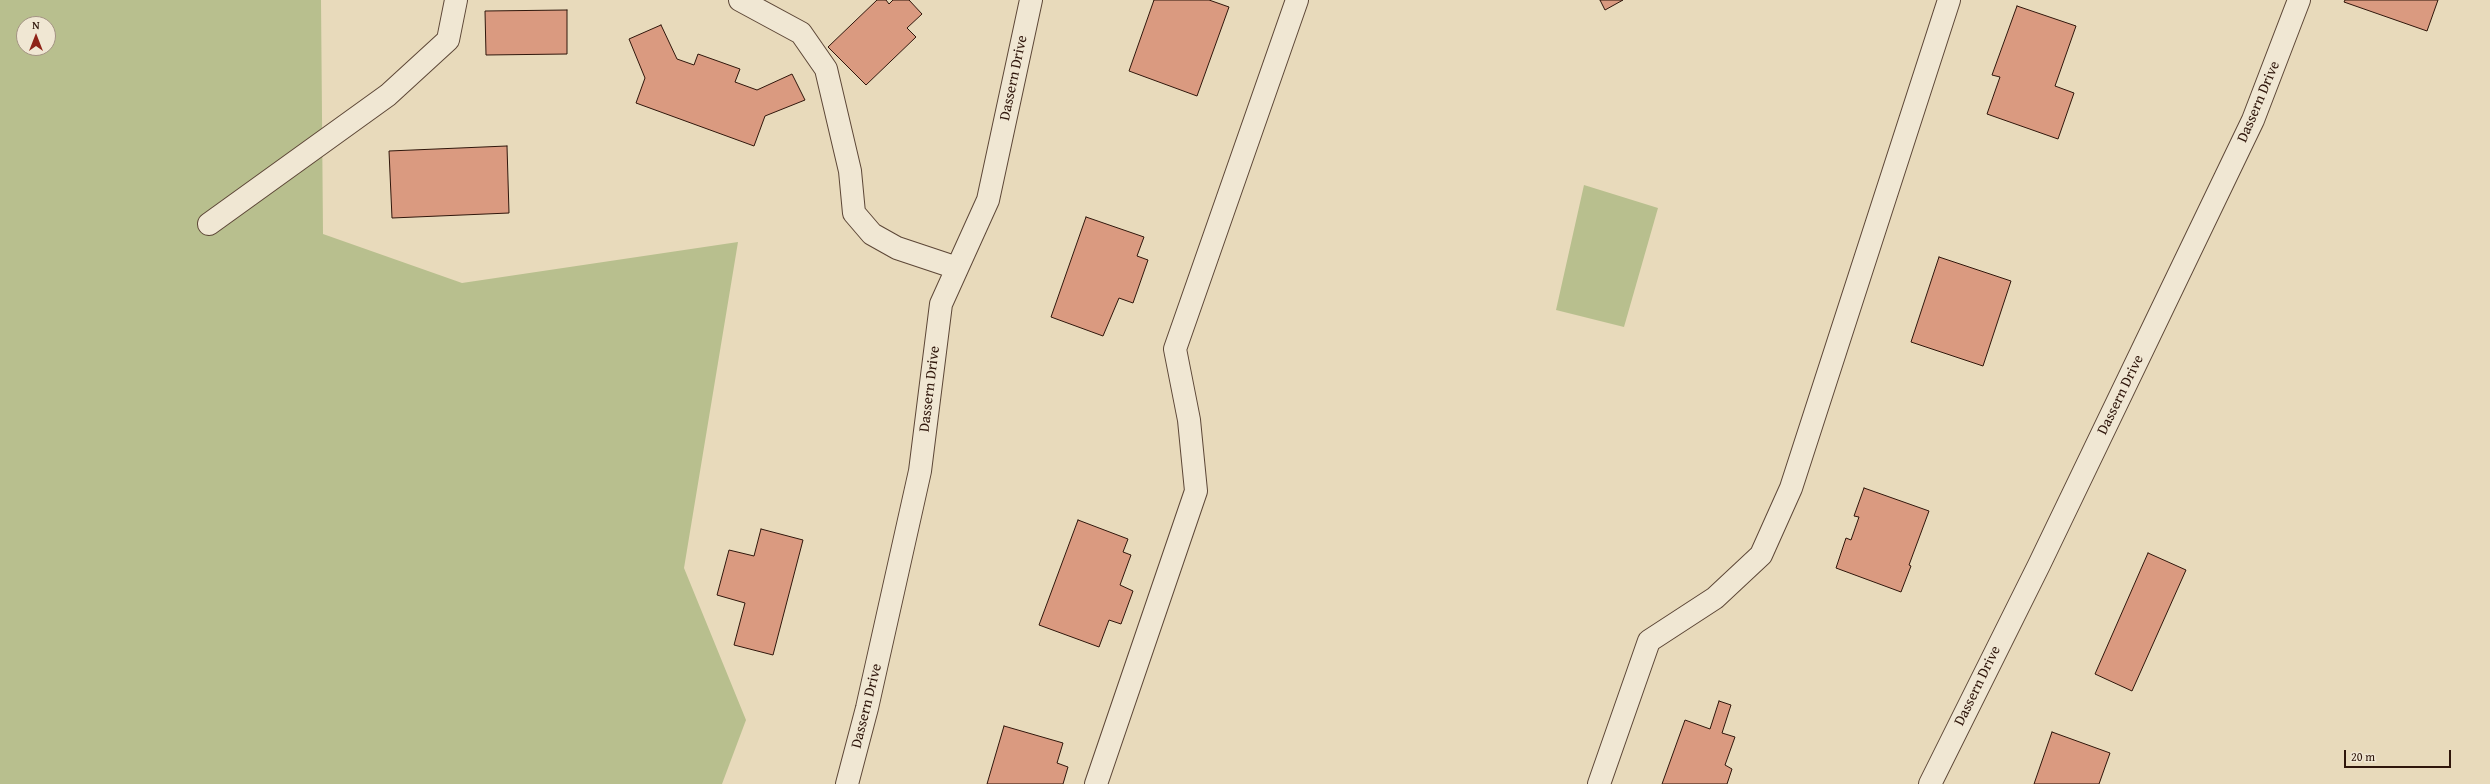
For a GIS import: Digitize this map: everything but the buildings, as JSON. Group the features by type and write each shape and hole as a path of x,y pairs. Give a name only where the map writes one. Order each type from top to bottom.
{"street":[{"path":"209,224 388,96 448,40 456,0"},
{"path":"740,0 800,33 826,69 850,171 854,213 872,234 897,248 957,268"},
{"name":"Dassern Drive","path":"847,784 867,708 920,471 941,304 988,200 1031,0"},
{"path":"1096,784 1196,491 1189,420 1175,349 1297,0"},
{"path":"1599,784 1649,641 1715,598 1761,555 1791,488 1949,0"},
{"name":"Dassern Drive","path":"1930,784 2039,565 2253,120 2299,0"}],"green space":[{"path":"0,0 321,0 323,234 462,283 738,242 684,568 746,720 722,784 0,784"},
{"path":"1584,185 1658,208 1624,327 1556,310"}]}
